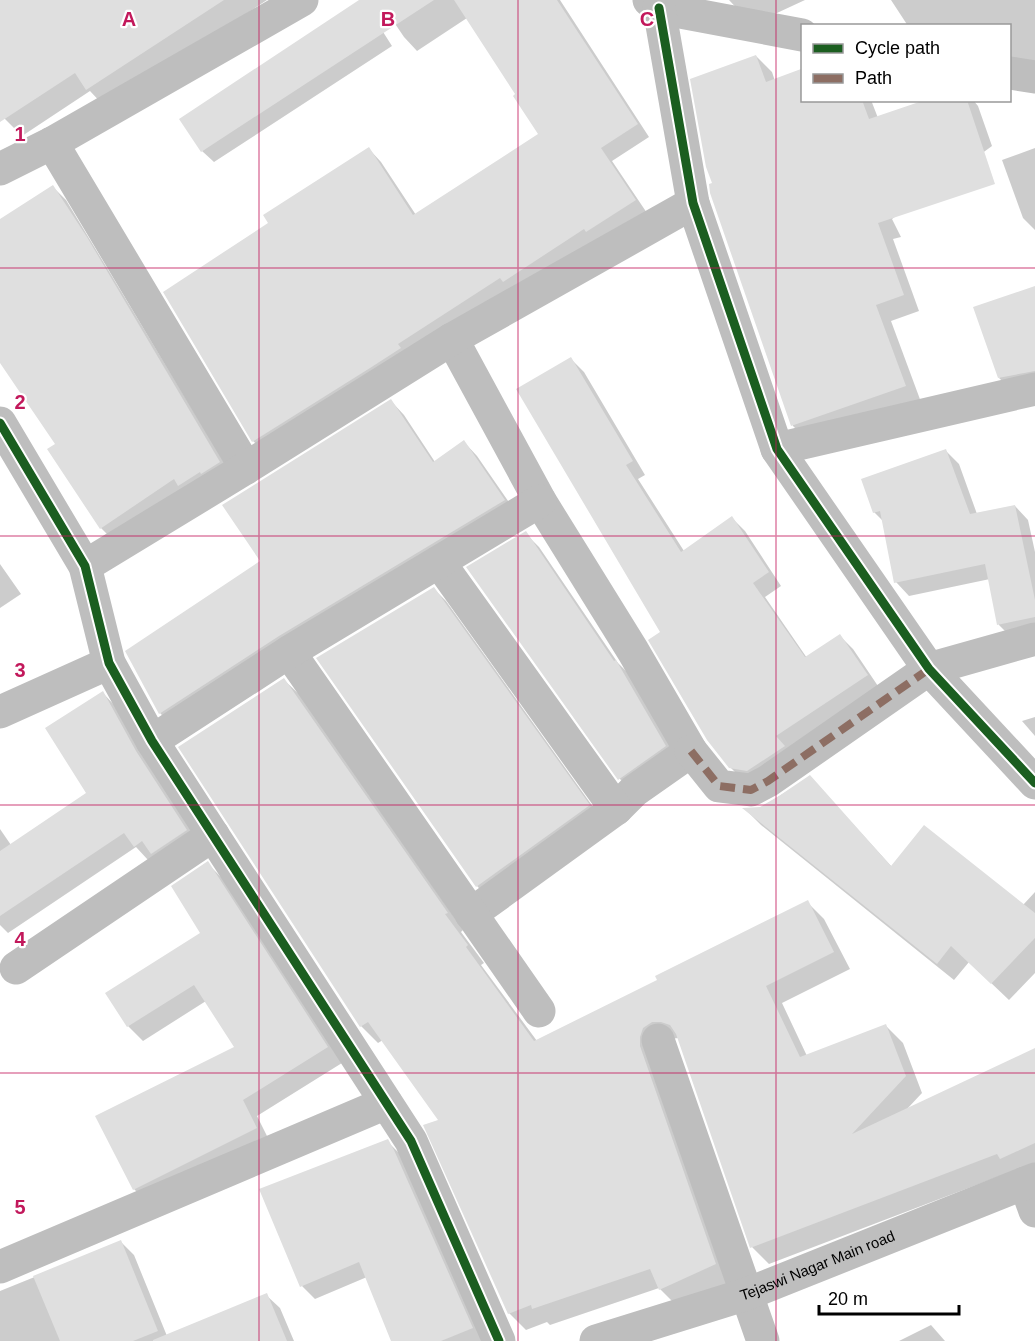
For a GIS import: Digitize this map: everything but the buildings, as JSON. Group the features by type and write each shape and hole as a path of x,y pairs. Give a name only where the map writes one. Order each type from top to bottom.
{"street":[{"path":"0,169 52,143 302,0"},
{"path":"801,35 654,4 693,203 777,449 930,669 1035,783"},
{"path":"1011,73 1035,77"},
{"path":"52,143 246,468"},
{"path":"85,566 452,339 693,203"},
{"path":"452,339 540,501 633,651 691,751 719,786 751,790 768,781 930,669 1035,639"},
{"path":"777,449 1035,389"},
{"path":"0,423 85,566 109,663 152,741 411,1142 499,1341"},
{"path":"152,741 289,652 540,501"},
{"path":"440,562 616,809"},
{"path":"289,652 538,1011"},
{"path":"0,712 109,663"},
{"path":"471,914 616,809 634,791 691,751"},
{"path":"16,968 213,835"},
{"path":"658,1040 763,1341"},
{"path":"0,1267 386,1103"},
{"name":"Tejaswi Nagar Main road","path":"596,1341 747,1294 1032,1191"}],"marked path":[{"path":"691,751 719,786 751,790 768,781 929,669"}],"cycle path":[{"path":"659,8 693,203 777,449 929,669 1035,783"},
{"path":"0,423 85,566 109,663 152,741 411,1141 499,1341"}]}
